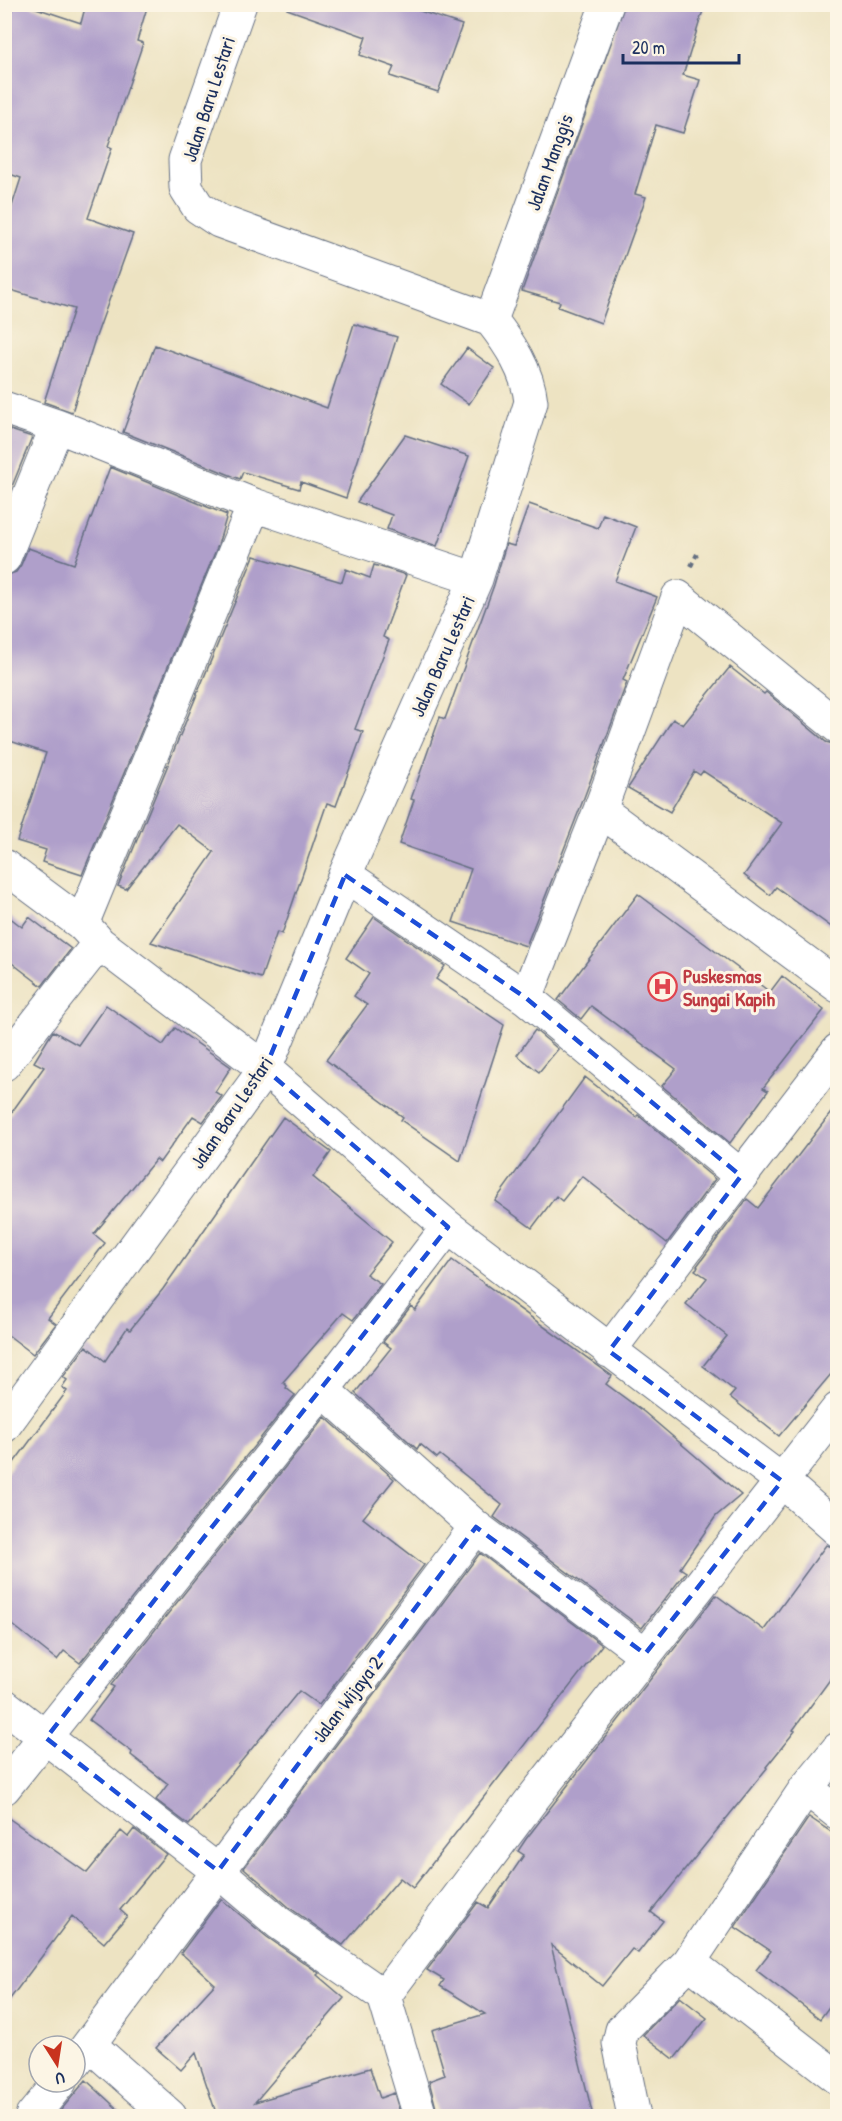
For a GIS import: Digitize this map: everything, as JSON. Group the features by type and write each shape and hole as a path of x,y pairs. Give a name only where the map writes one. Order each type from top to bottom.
{"street":[{"name":"Jalan Baru Lestari","path":"4,1426 265,1069 345,875 476,579 531,402 522,368 507,340 491,320 219,221 198,207 186,188 185,160 240,4"},
{"name":"Jalan Manggis","path":"491,320 607,4"},
{"path":"4,408 57,426 254,505 476,579"},
{"path":"4,558 57,426"},
{"path":"4,1064 91,933 254,505"},
{"path":"526,998 600,810 678,597 837,727"},
{"path":"600,810 837,986"},
{"path":"4,866 265,1069 448,1227 782,1481 837,1530"},
{"path":"345,875 526,998 741,1176"},
{"path":"609,1351 837,1050"},
{"path":"4,1788 323,1390 448,1227"},
{"path":"323,1390 476,1527 645,1654"},
{"path":"384,1996 530,1802 837,1409"},
{"name":"Jalan Wijaya 2","path":"87,2047 476,1527"},
{"path":"4,1705 218,1871 279,1923 384,1996 420,2116"},
{"path":"634,2116 619,2043 622,2030 689,1962 806,1788 837,1749"},
{"path":"806,1788 837,1813"},
{"path":"689,1962 837,2078"},
{"path":"87,2058 170,2116"},
{"path":"32,2116 50,2094"}],"highlighted area":[{"path":"345,875 526,998 741,1176 609,1351 782,1481 645,1654 476,1527 218,1871 46,1738 448,1227 265,1069"}],"building":[{"path":"14,4 24,4 81,23 86,4 148,4 137,41 143,43 108,146 112,148 88,218 133,234 94,342 72,412 44,402 74,309 4,288 4,231 21,178 4,172 4,34"},
{"path":"288,4 399,4 462,25 438,92 390,76 394,67 360,55 366,37 287,9"},
{"path":"625,4 705,4 683,75 700,80 683,133 656,125 635,194 646,197 601,323 558,307 560,302 522,291"},
{"path":"354,324 397,337 346,498 301,482 299,489 243,472 240,479 123,432 155,345 327,408"},
{"path":"467,348 494,368 469,404 441,384"},
{"path":"4,428 32,437 4,506"},
{"path":"405,435 469,456 437,546 387,529 392,515 357,502"},
{"path":"110,467 227,515 218,545 82,875 42,862 46,850 17,841 46,753 4,739 4,576 16,572 28,548 74,564"},
{"path":"529,504 598,528 603,514 636,527 615,581 657,597 623,680 627,682 526,946 453,922 471,869 399,844 414,800 411,799 440,717 445,719 494,585 506,544 514,546"},
{"path":"254,556 342,582 346,569 370,578 374,565 406,575 383,637 389,640 355,729 363,732 336,806 327,803 282,934 277,932 261,978 151,942 214,852 177,824 126,889 118,886"},
{"path":"730,667 764,694 766,692 826,742 837,745 837,931 776,887 770,895 744,875 782,823 703,771 700,775 694,771 670,812 628,788 673,719 683,725"},
{"path":"638,894 770,992 782,976 824,1010 763,1088 768,1091 730,1143 662,1086 676,1069 591,1006 581,1019 558,1000"},
{"path":"4,913 22,927 29,917 71,949 42,986 4,957"},
{"path":"374,917 445,966 436,979 504,1025 460,1161 401,1120 403,1117 326,1060 367,1005 354,996 369,974 346,958"},
{"path":"106,1005 163,1045 175,1028 231,1067 215,1092 222,1096 203,1122 193,1116 160,1162 156,1159 94,1234 105,1243 48,1318 56,1324 33,1354 4,1332 4,1123 44,1067 34,1062 53,1031 78,1045"},
{"path":"535,1030 558,1049 539,1072 517,1055"},
{"path":"585,1077 636,1117 638,1115 715,1179 667,1243 582,1176 562,1201 556,1196 532,1228 495,1201"},
{"path":"837,1105 837,1367 779,1436 730,1397 735,1391 703,1366 727,1336 686,1304 707,1278 695,1270 697,1266 747,1199 758,1208"},
{"path":"283,1117 331,1152 313,1177 392,1242 366,1274 381,1284 353,1320 343,1313 283,1382 286,1388 295,1395 80,1663 64,1651 57,1660 4,1618 4,1476 67,1391 62,1387 67,1380 63,1377 86,1346 105,1361 127,1328 130,1330 163,1289"},
{"path":"452,1260 612,1376 606,1384 644,1412 741,1495 716,1516 680,1568 686,1572 642,1628 494,1517 502,1505 440,1455 437,1458 420,1444 417,1449 355,1393 391,1348 383,1342 411,1306 415,1310"},
{"path":"325,1417 394,1479 363,1518 424,1565 319,1705 299,1691 189,1825 156,1800 168,1784 131,1755 132,1752 89,1720 114,1687 111,1685"},
{"path":"826,1545 837,1548 837,1670 767,1768 651,1912 663,1921 638,1953 632,1949 602,1986 551,1945 593,2116 438,2116 429,2081 445,2075 432,2030 485,2014 440,1986 444,1980 427,1970 478,1902 488,1908 524,1855 518,1851 526,1839 716,1595 764,1630"},
{"path":"480,1553 602,1645 413,1888 400,1878 343,1945 290,1908 244,1868"},
{"path":"4,1815 87,1873 121,1831 128,1837 134,1829 166,1854 120,1910 127,1916 104,1943 72,1916 4,2007"},
{"path":"809,1817 837,1836 837,1996 820,2019 756,1970 771,1951 735,1927"},
{"path":"221,1899 267,1937 319,1973 317,1975 344,1998 255,2102 370,2068 380,2098 394,2093 401,2116 217,2116 196,2053 181,2070 156,2048 215,1984 181,1953"},
{"path":"680,1997 707,2018 674,2059 643,2035"},
{"path":"87,2081 125,2116 56,2116 74,2094 87,2094"}],"place":[{"name":"Puskesmas Sungai Kapih","path":"662,986"}]}
